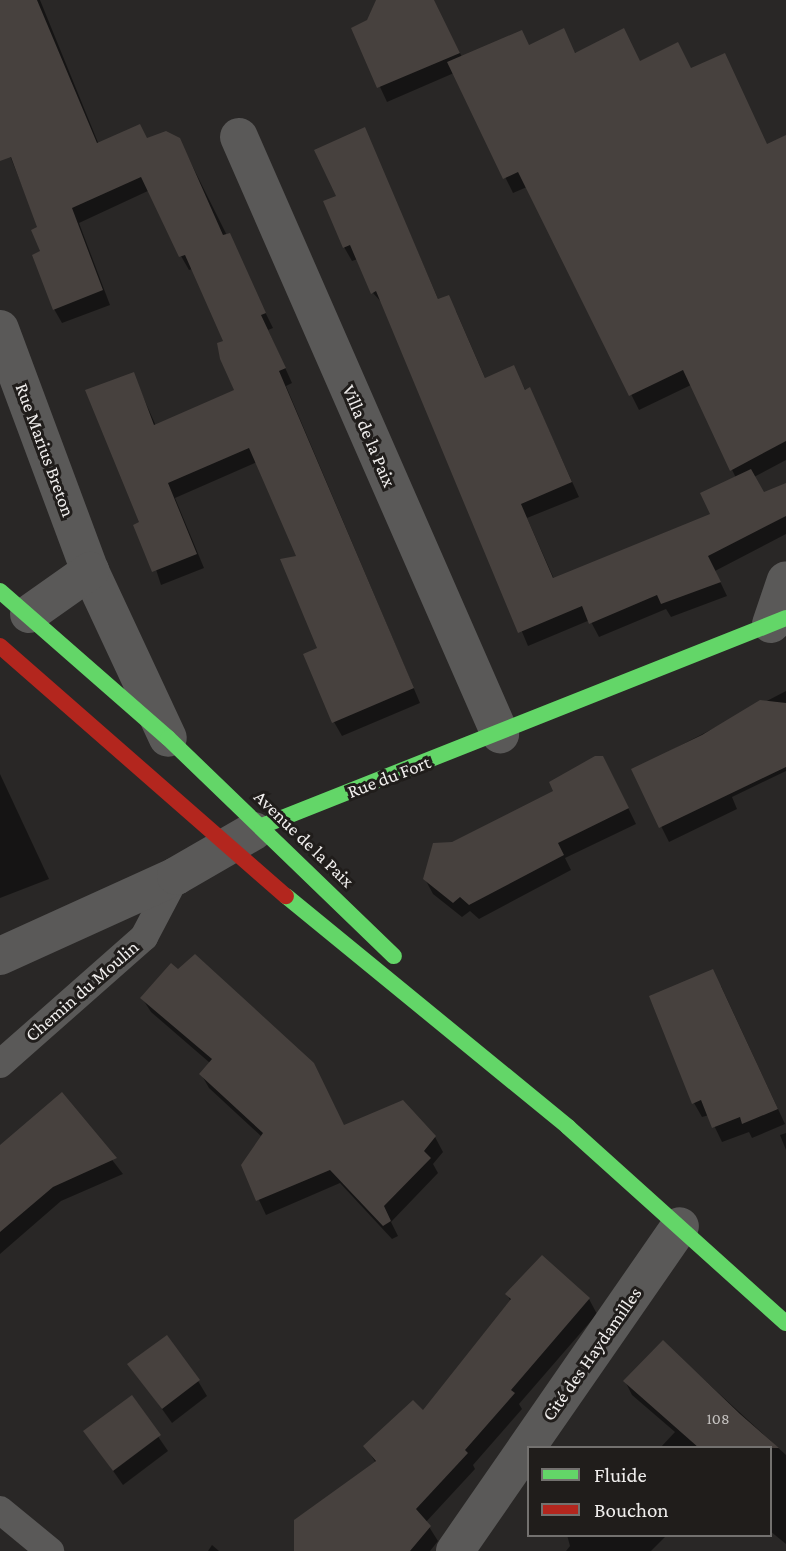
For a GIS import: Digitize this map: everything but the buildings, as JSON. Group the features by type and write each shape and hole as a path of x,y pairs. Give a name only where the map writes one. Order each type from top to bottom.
{"main road":[{"name":"Avenue de la Paix","path":"14,602 168,738 403,965"},
{"name":"Rue du Fort","path":"262,826 500,734 778,621"},
{"path":"0,646 226,848 568,1127 786,1322"},
{"path":"422,984 568,1127"}],"street":[{"name":"Villa de la Paix","path":"239,137 500,734"},
{"name":"Rue Marius Breton","path":"0,329 90,571 168,738"},
{"path":"14,602 90,571"},
{"path":"778,621 786,580"},
{"name":"Rue du Fort","path":"0,956 176,876 262,826"},
{"name":"Cité des Haydamilles","path":"528,1446 680,1226"},
{"name":"Cité des Haydamilles","path":"456,1551 527,1448"}],"lane":[{"name":"Chemin du Moulin","path":"0,1064 144,937 176,876"},
{"path":"0,1510 50,1551"}],"traffic: fast":[{"path":"0,591 168,738 394,956"},
{"path":"262,826 786,618"},
{"path":"286,896 568,1127 786,1323"}],"traffic: jam":[{"path":"0,646 286,896"}]}
